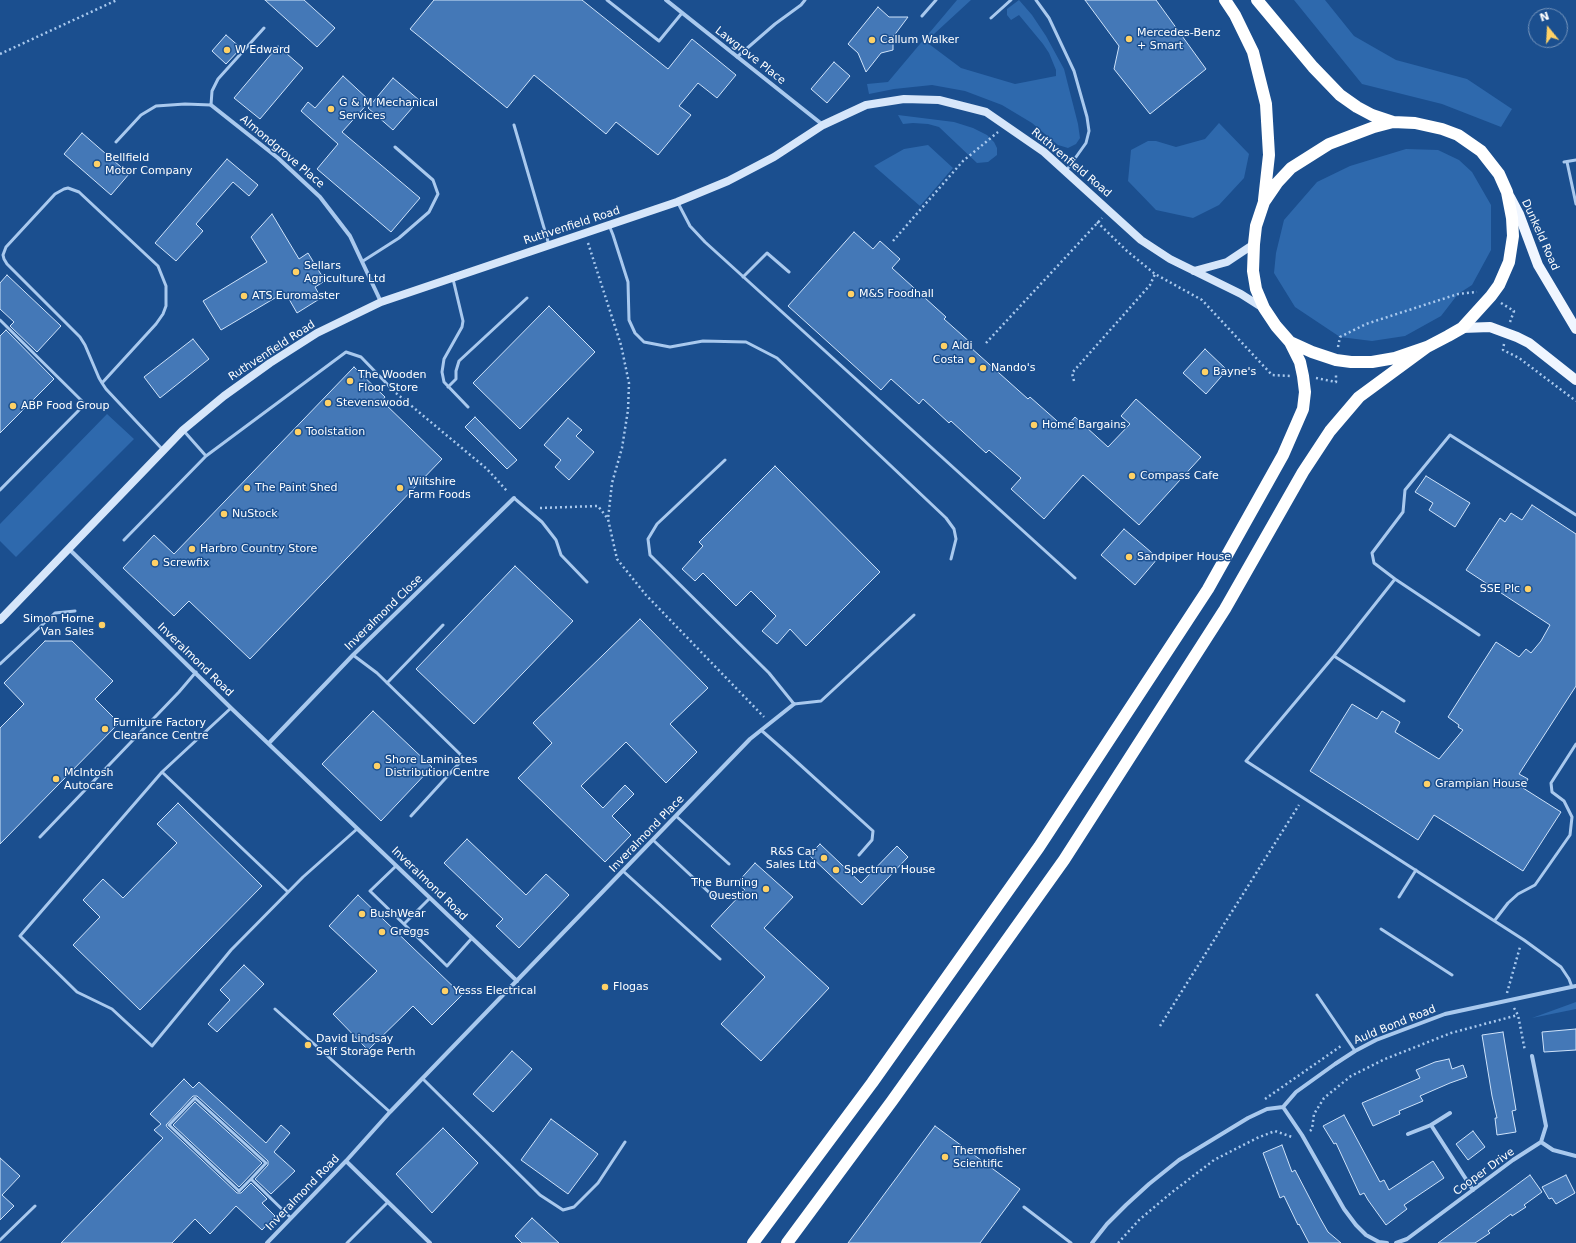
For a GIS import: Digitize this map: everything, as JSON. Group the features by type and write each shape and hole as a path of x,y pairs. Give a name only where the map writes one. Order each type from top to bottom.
{"highway":[{"path":"753,1243 872,1083 1039,847 1208,589 1283,455 1303,409 1305,392 1300,362 1290,342 1276,326 1264,308 1256,289 1253,271 1254,244 1256,226 1264,202 1269,155 1266,104 1252,52 1235,15 1224,0"},
{"path":"1257,0 1313,67 1340,95 1372,115 1393,122"},
{"path":"786,1243 892,1101 1064,860 1226,609 1303,472 1330,431 1359,397 1427,347 1462,328 1499,285 1509,262 1513,236 1512,218 1507,192 1499,174 1481,151 1458,135 1442,129 1415,123 1393,122 1374,126 1329,144 1291,168 1277,183 1264,202"},
{"path":"1290,342 1312,352 1336,360 1351,362 1372,362 1395,358 1427,347"}],"main road":[{"name":"Dunkeld Road","path":"1507,192 1519,214 1538,265 1576,329"},
{"path":"1462,328 1490,327 1506,332 1529,344 1576,380"}],"street":[{"name":"Lawgrove Place","path":"666,0 823,125"},
{"name":"Ruthvenfield Road","path":"0,620 162,450 183,430 224,396 270,363 317,334 381,302 677,202 728,181 774,157 823,125 866,105 904,99 939,100 986,112 1044,152 1142,240 1170,258 1241,294 1264,308"},
{"name":"Almondgrove Place","path":"211,105 278,158 320,197 350,236 381,302"},
{"path":"1194,271 1227,262 1254,244"},
{"name":"Inveralmond Close","path":"269,743 353,655 514,498"},
{"name":"Inveralmond Road","path":"68,548 356,829 517,981 390,1112 346,1161 267,1243"},
{"name":"Inveralmond Place","path":"517,981 750,739 794,704"},
{"name":"Auld Bond Road","path":"1283,1106 1296,1092 1355,1051 1376,1040 1445,1014 1574,986"},
{"path":"1532,1056 1546,1126 1541,1142 1553,1150 1576,1156"},
{"path":"1092,1243 1107,1224 1126,1205 1179,1160 1248,1118 1267,1109 1283,1106 1302,1135 1344,1208 1356,1225 1366,1235 1379,1242 1387,1243"},
{"path":"1408,1134 1431,1125 1450,1113"},
{"path":"1431,1125 1473,1190"},
{"name":"Cooper Drive","path":"1396,1243 1408,1241 1513,1160 1541,1142"},
{"path":"346,1161 430,1243"}],"lane":[{"path":"607,0 659,41 682,13"},
{"path":"737,57 775,24 801,5 805,0"},
{"path":"922,16 936,0"},
{"path":"991,18 1011,0"},
{"path":"1036,0 1049,18 1074,71 1087,117 1089,131 1086,143 1066,171"},
{"path":"116,142 141,114 156,106 185,104 211,105 212,91 218,79 264,28"},
{"path":"514,124 549,245"},
{"path":"363,261 399,238 429,212 438,194 433,180 395,147"},
{"path":"1576,160 1565,162 1576,204"},
{"path":"102,383 156,324 163,314 166,306 166,286 158,266 79,192 68,188 55,194 10,242 3,255 7,264 80,337 102,383 106,390 162,450"},
{"path":"677,202 685,219 695,233 1076,578"},
{"path":"609,225 628,282 629,320 635,333 644,342 670,347 703,341 746,342 777,358 946,518 954,530 956,539 951,559"},
{"path":"743,277 767,252 789,272"},
{"path":"453,277 463,321 462,327 444,359 442,372 444,382 468,407"},
{"path":"448,387 456,379 456,371 459,361 527,298"},
{"path":"0,320 85,404 0,490"},
{"path":"124,540 206,456 346,352 361,357 391,388"},
{"path":"183,430 206,456"},
{"path":"1479,635 1395,579 1374,563 1372,552 1404,512 1405,490 1450,435 1576,515"},
{"path":"725,460 657,524 648,539 650,555 769,673 794,704 821,700 914,615"},
{"path":"514,498 542,522 556,540 561,555 587,582"},
{"path":"1395,579 1334,656 1246,761 1496,920 1561,967 1574,986"},
{"path":"0,664 55,613 75,611"},
{"path":"387,683 443,625"},
{"path":"353,655 377,673 464,758 411,816"},
{"path":"1334,656 1404,701"},
{"path":"40,837 179,692 196,672"},
{"path":"231,708 162,772 20,936 77,992 112,1009 152,1046 230,950 288,892 356,829"},
{"path":"761,730 873,831 872,840 859,855"},
{"path":"1496,920 1508,903 1518,894 1535,885 1570,835 1572,817 1564,801 1552,792 1551,783 1576,744"},
{"path":"162,772 288,892"},
{"path":"676,816 729,864"},
{"path":"653,840 715,898"},
{"path":"396,866 370,891 447,966 472,938"},
{"path":"1399,897 1416,870"},
{"path":"623,872 720,959"},
{"path":"404,924 430,898"},
{"path":"1381,929 1452,975"},
{"path":"1317,995 1355,1051"},
{"path":"275,1009 390,1112"},
{"path":"423,1079 540,1195 563,1210 574,1207 598,1182 625,1142"},
{"path":"195,1098 266,1163 251,1179 239,1191 169,1126 195,1098"},
{"path":"251,1179 291,1218"},
{"path":"348,1243 388,1202"},
{"path":"0,1240 35,1206"},
{"path":"1024,1207 1071,1243"}],"path":[{"path":"0,54 117,0"},
{"path":"893,241 963,161 1006,126"},
{"path":"986,343 1109,210"},
{"path":"1097,222 1127,251 1155,274 1202,300 1272,375 1303,376 1336,382 1336,360 1340,337 1366,324 1458,294 1478,291 1491,296 1514,311 1506,332 1503,350 1519,358 1576,401"},
{"path":"585,233 621,345 629,383 628,410 622,448 612,483 608,519 617,559 646,595 770,722"},
{"path":"1074,381 1072,373 1150,285 1155,274"},
{"path":"391,388 487,469 514,498"},
{"path":"534,506 541,508 598,506 608,519"},
{"path":"1160,1026 1303,798"},
{"path":"1524,940 1518,949 1507,991 1518,1015 1526,1052 1532,1056"},
{"path":"1118,1243 1139,1220 1170,1193 1214,1160 1257,1138 1275,1131 1293,1137 1302,1135 1312,1129 1314,1114 1324,1098 1351,1076 1385,1059 1451,1033 1518,1015"}],"shaded area":[{"path":"957,0 971,0 934,34 929,44 961,68 1015,84 1056,76 1056,70 1049,53 1043,44 1019,15 1011,20 1007,15 1007,9 1019,0 1032,15 1046,36 1064,69 1078,124 1080,138 1076,144 1068,148 1058,145 1032,123 1002,105 965,91 932,85 894,89 869,94 867,84 888,82"},
{"path":"1294,0 1325,0 1354,36 1396,60 1467,79 1512,109 1501,127 1442,104 1362,84"},
{"path":"898,115 954,122 973,128 987,135 994,142 997,148 997,155 988,162 977,163 939,127 928,124 903,124"},
{"path":"1219,123 1249,154 1244,178 1219,205 1193,218 1156,210 1128,181 1131,150 1148,141 1156,141 1176,147 1205,139"},
{"path":"928,145 953,168 920,206 874,166 904,149"},
{"path":"1406,149 1438,150 1459,160 1472,172 1491,205 1491,250 1472,285 1458,294 1441,316 1405,336 1372,341 1340,337 1295,307 1274,273 1276,253 1284,220 1317,182 1350,166"},
{"path":"107,414 134,439 16,557 0,541 0,524"},
{"path":"1576,1002 1576,1009 1532,1018"}],"building":[{"path":"265,0 304,0 335,28 317,47"},
{"path":"434,0 582,0 668,69 692,39 736,75 717,98 698,83 679,106 691,115 658,155 616,122 606,134 534,75 507,108 410,29"},
{"path":"1085,0 1156,0 1206,69 1150,114 1114,69 1119,46"},
{"name":"Callum Walker","path":"878,7 889,17 908,17 893,37 893,50 881,53 866,72 858,53 848,44"},
{"path":"226,35 241,48 226,64 212,51"},
{"path":"278,46 303,68 260,119 234,98"},
{"path":"834,62 850,76 827,103 811,89"},
{"path":"343,76 370,101 342,132 420,198 391,232 317,169 338,144 301,111 308,102 315,108"},
{"path":"393,78 419,100 393,130 368,108"},
{"name":"Bellfield Motor Company","path":"82,133 129,174 111,195 64,154"},
{"path":"227,159 258,185 249,196 233,182 196,224 203,231 176,261 155,243"},
{"path":"272,214 299,259 308,253 325,281 315,287 321,298 297,313 285,292 221,330 203,301 267,262 251,237"},
{"path":"854,232 873,249 880,241 900,259 892,268 946,317 944,319 972,344 970,347 1028,399 1030,397 1065,428 1075,417 1108,447 1130,424 1121,416 1136,399 1201,457 1139,525 1083,475 1044,519 1011,489 1021,478 989,450 986,453 951,421 949,423 923,399 919,404 891,379 881,390 788,306"},
{"path":"7,275 61,326 37,352 10,326 14,322 0,309 0,283"},
{"path":"549,306 595,352 520,429 473,383"},
{"name":"ABP Food Group","path":"6,330 54,379 0,433 0,336"},
{"path":"193,339 209,359 160,398 144,377"},
{"name":"Bayne's","path":"1205,349 1227,370 1206,394 1183,373"},
{"path":"354,367 385,397 382,401 442,459 250,659 189,601 174,616 123,568 154,535 174,554"},
{"path":"475,417 517,460 507,469 465,427"},
{"path":"568,418 582,430 576,436 594,452 569,480 555,467 561,460 544,445"},
{"path":"775,466 880,572 806,646 790,629 777,644 762,631 776,616 751,591 736,606 703,573 695,581 682,569 703,546 699,542"},
{"path":"1426,476 1470,503 1455,527 1429,510 1433,503 1415,492"},
{"path":"1532,505 1576,534 1576,686 1519,774 1528,779 1523,788 1561,812 1523,871 1434,815 1418,840 1310,771 1352,704 1377,719 1382,711 1400,722 1395,732 1439,759 1463,730 1448,717 1496,642 1519,657 1526,649 1531,653 1541,641 1550,625 1466,570 1500,518 1505,522 1511,513 1522,520"},
{"name":"Sandpiper House","path":"1124,529 1158,558 1135,585 1101,555"},
{"path":"515,566 573,621 474,724 416,669"},
{"path":"640,619 708,688 670,724 697,752 666,783 626,742 581,786 603,808 625,785 634,794 612,816 631,835 605,862 518,778 552,743 533,723"},
{"path":"45,641 72,641 113,681 95,699 119,723 0,844 0,728 24,704 4,683"},
{"name":"Shore Laminates Distribution Centre","path":"373,711 432,767 381,821 322,764"},
{"path":"178,803 262,886 140,1010 73,945 100,917 83,900 103,879 123,898 177,843 157,824"},
{"path":"467,839 526,895 546,874 569,895 519,948 496,926 503,919 444,863"},
{"name":"Spectrum House","path":"820,844 861,883 897,846 908,857 862,905 809,855"},
{"path":"755,863 793,897 764,928 829,988 761,1061 721,1024 765,977 711,926 745,890 737,883"},
{"path":"358,895 462,995 432,1025 413,1006 368,1050 333,1014 377,971 329,926"},
{"path":"244,965 264,984 217,1032 208,1024 230,1000 220,990"},
{"path":"1576,1029 1576,1050 1544,1052 1542,1032"},
{"path":"1503,1032 1516,1110 1512,1111 1516,1132 1497,1135 1495,1118 1497,1118 1482,1035"},
{"path":"512,1051 532,1069 493,1112 473,1094"},
{"path":"1449,1059 1452,1069 1463,1065 1467,1077 1420,1096 1423,1101 1399,1111 1400,1114 1373,1126 1362,1103 1420,1078 1416,1070 1435,1062"},
{"path":"184,1079 193,1088 199,1082 266,1143 281,1125 290,1133 274,1152 295,1171 271,1194 255,1179 268,1165 268,1161 197,1096 193,1096 166,1125 237,1193 241,1193 251,1183 267,1199 262,1203 275,1216 262,1230 236,1206 210,1234 195,1219 172,1243 61,1243 163,1138 154,1130 161,1124 150,1114"},
{"path":"195,1102 262,1163 239,1187 173,1125"},
{"path":"1344,1115 1380,1182 1384,1180 1389,1190 1433,1161 1444,1178 1404,1205 1407,1209 1386,1225 1364,1193 1360,1195 1336,1143 1334,1144 1323,1126"},
{"path":"551,1119 598,1154 568,1194 521,1160"},
{"name":"Thermofisher Scientific","path":"935,1126 1020,1189 980,1243 848,1243"},
{"path":"443,1128 478,1163 432,1213 396,1174"},
{"path":"1473,1131 1485,1147 1468,1160 1456,1144"},
{"path":"1282,1145 1292,1172 1295,1170 1328,1232 1341,1243 1309,1243 1299,1224 1298,1225 1284,1196 1280,1198 1263,1153"},
{"path":"0,1158 20,1176 2,1195 14,1206 0,1220"},
{"path":"1530,1175 1542,1192 1524,1205 1526,1207 1512,1216 1511,1214 1488,1231 1490,1233 1475,1243 1438,1243"},
{"path":"1566,1175 1575,1193 1556,1204 1552,1198 1549,1199 1542,1187"},
{"path":"532,1218 559,1243 522,1243 515,1236"}],"place":[{"name":"Mercedes-Benz + Smart","path":"1129,39"},
{"name":"Callum Walker","path":"872,40"},
{"name":"W Edward","path":"227,50"},
{"name":"G & M Mechanical Services","path":"331,109"},
{"name":"Bellfield Motor Company","path":"97,164"},
{"name":"Sellars Agriculture Ltd","path":"296,272"},
{"name":"M&S Foodhall","path":"851,294"},
{"name":"ATS Euromaster","path":"244,296"},
{"name":"Aldi","path":"944,346"},
{"name":"Costa","path":"972,360"},
{"name":"Nando's","path":"983,368"},
{"name":"Bayne's","path":"1205,372"},
{"name":"The Wooden Floor Store","path":"350,381"},
{"name":"Stevenswood","path":"328,403"},
{"name":"ABP Food Group","path":"13,406"},
{"name":"Home Bargains","path":"1034,425"},
{"name":"Toolstation","path":"298,432"},
{"name":"Compass Cafe","path":"1132,476"},
{"name":"The Paint Shed","path":"247,488"},
{"name":"Wiltshire Farm Foods","path":"400,488"},
{"name":"NuStock","path":"224,514"},
{"name":"Harbro Country Store","path":"192,549"},
{"name":"Sandpiper House","path":"1129,557"},
{"name":"Screwfix","path":"155,563"},
{"name":"SSE Plc","path":"1528,589"},
{"name":"Simon Horne Van Sales","path":"102,625"},
{"name":"Furniture Factory Clearance Centre","path":"105,729"},
{"name":"Shore Laminates Distribution Centre","path":"377,766"},
{"name":"McIntosh Autocare","path":"56,779"},
{"name":"Grampian House","path":"1427,784"},
{"name":"R&S Car Sales Ltd","path":"824,858"},
{"name":"Spectrum House","path":"836,870"},
{"name":"The Burning Question","path":"766,889"},
{"name":"BushWear","path":"362,914"},
{"name":"Greggs","path":"382,932"},
{"name":"Flogas","path":"605,987"},
{"name":"Yesss Electrical","path":"445,991"},
{"name":"David Lindsay Self Storage Perth","path":"308,1045"},
{"name":"Thermofisher Scientific","path":"945,1157"}]}
